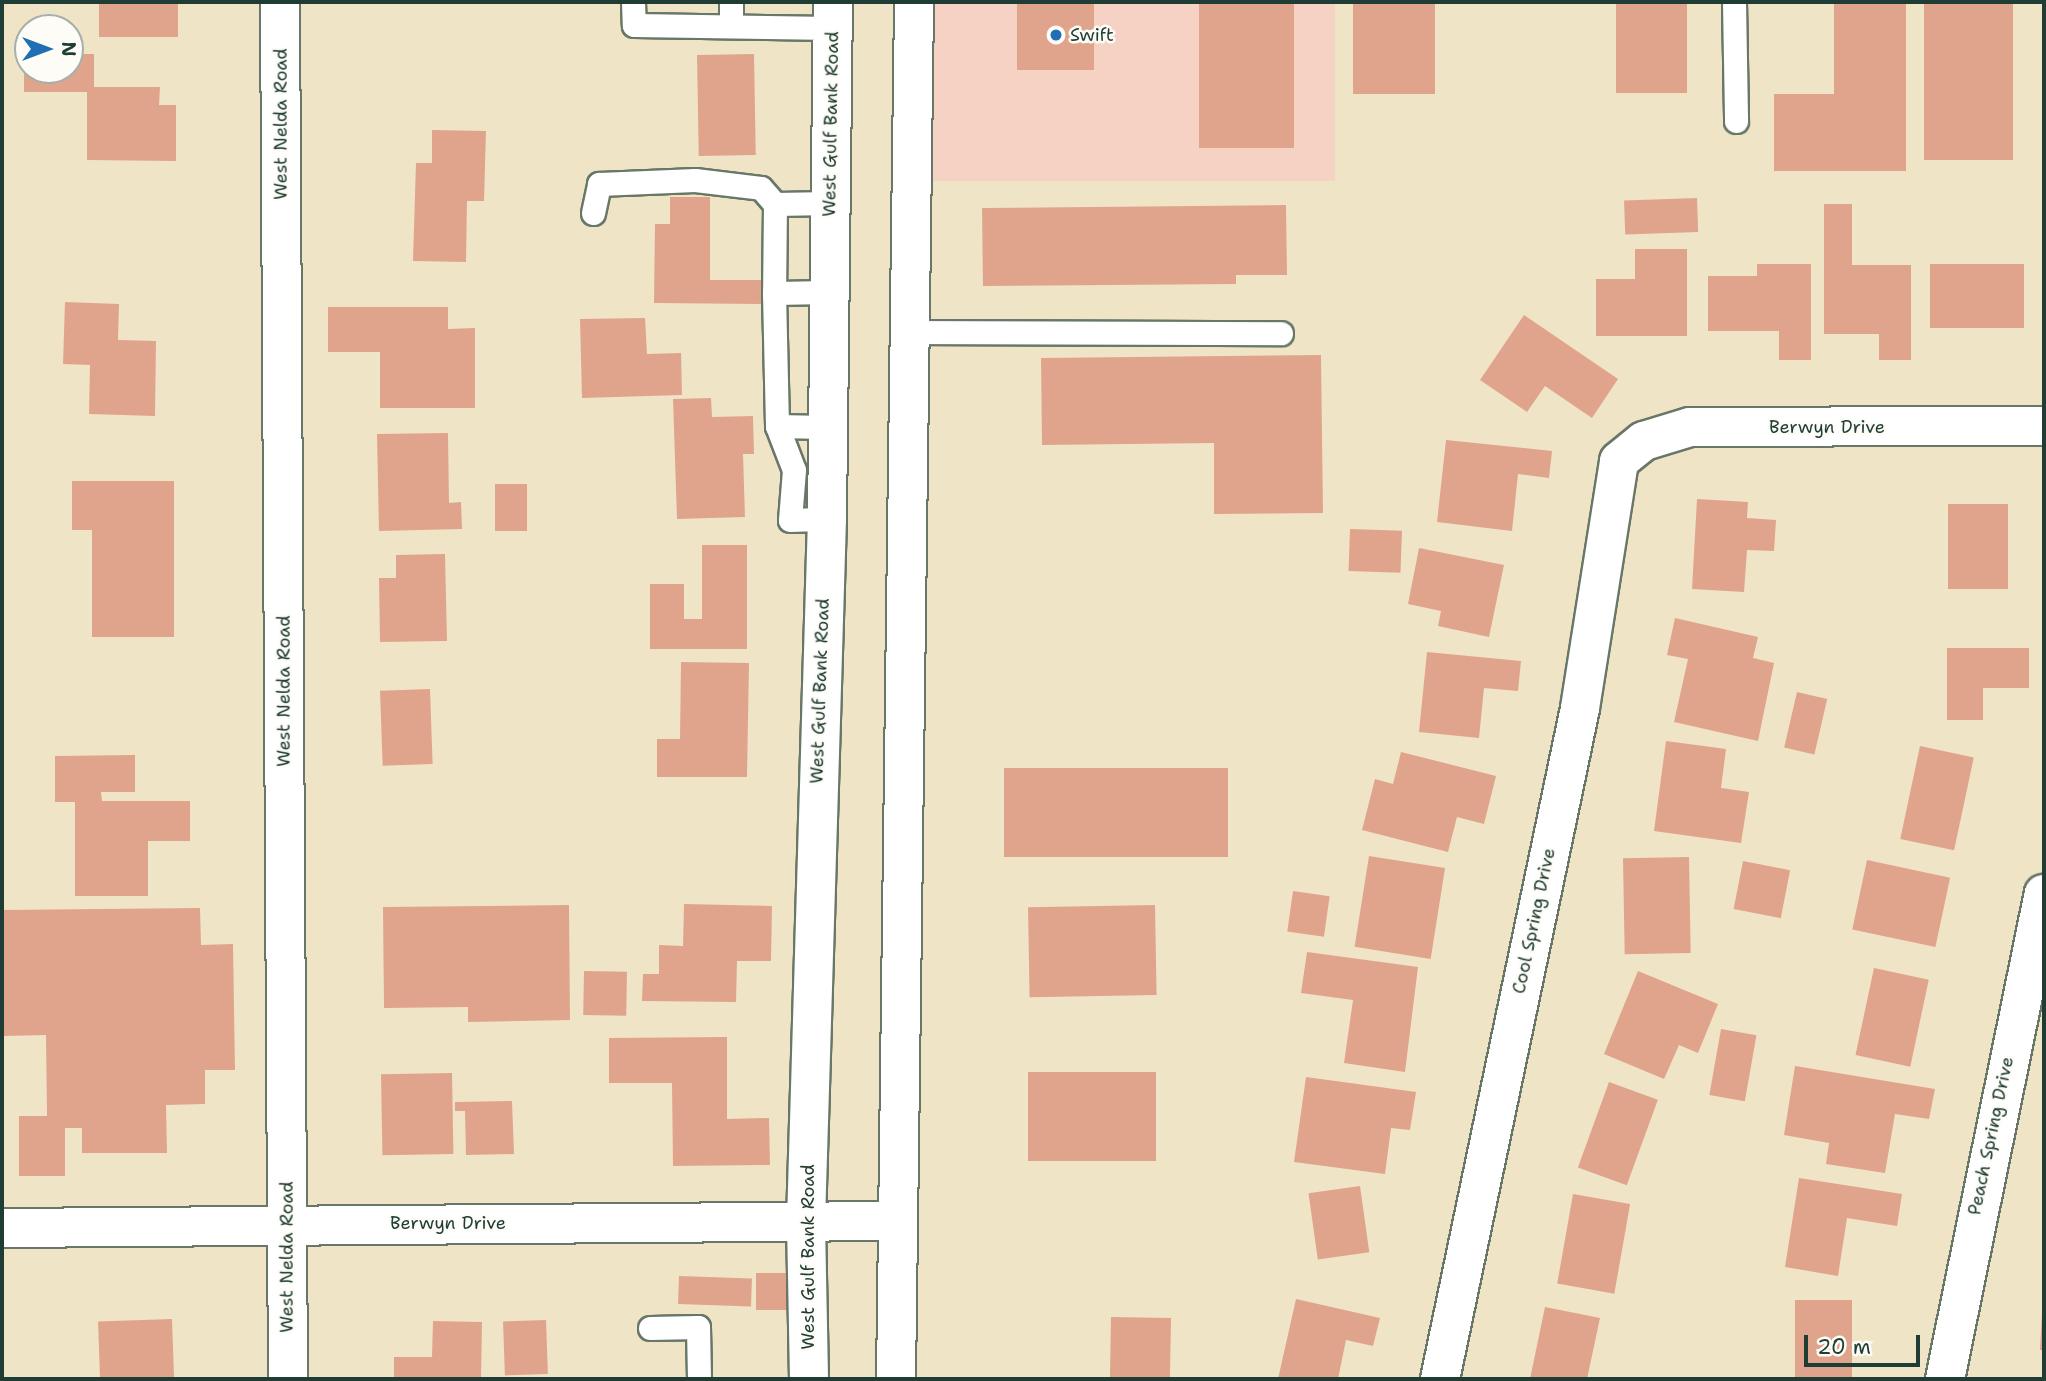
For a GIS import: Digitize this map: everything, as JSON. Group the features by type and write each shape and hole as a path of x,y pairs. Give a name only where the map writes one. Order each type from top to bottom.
{"street":[{"name":"West Nelda Road","path":"280,2 288,1379"},
{"path":"896,1379 894,1221 912,332 914,2"},
{"name":"West Gulf Bank Road","path":"809,1379 806,1222 827,519 832,15"},
{"name":"Berwyn Drive","path":"1619,461 1644,441 1689,427 2044,426"},
{"name":"Cool Spring Drive","path":"1440,1379 1580,708 1619,461"},
{"name":"Peach Spring Drive","path":"1945,1379 2044,894"},
{"name":"Berwyn Drive","path":"2,1228 894,1221"}],"lane":[{"path":"633,2 634,25 731,12 832,15"},
{"path":"1734,2 1736,121"},
{"path":"593,213 599,184 695,180 761,188 775,204 777,426 794,470 790,520 827,519"},
{"path":"775,204 830,203"},
{"path":"774,293 828,292"},
{"path":"912,332 1281,333"},
{"path":"777,426 826,427"},
{"path":"650,1328 698,1327 699,1379"}],"shaded area":[{"path":"925,2 1335,2 1335,181 925,181"}],"building":[{"path":"99,2 178,2 178,37 99,37"},
{"name":"Swift","path":"1017,2 1094,2 1094,70 1017,70"},
{"path":"1199,2 1294,2 1294,148 1199,148"},
{"path":"1353,2 1435,2 1435,94 1353,94"},
{"path":"1616,2 1687,2 1687,93 1616,93"},
{"path":"1834,2 1906,2 1906,171 1774,171 1774,94 1834,94"},
{"path":"1924,2 2013,2 2013,160 1924,160"},
{"path":"84,54 94,54 94,87 160,87 159,105 176,105 176,161 87,160 87,92 24,92 24,84 84,84"},
{"path":"754,54 756,155 699,156 697,55"},
{"path":"432,130 486,131 484,201 467,201 466,262 413,261 416,163 432,163"},
{"path":"670,197 710,197 710,280 761,280 761,304 654,303 655,224 670,224"},
{"path":"1697,198 1698,232 1625,235 1624,201"},
{"path":"1824,204 1852,204 1852,265 1911,265 1911,360 1879,360 1879,334 1824,334"},
{"path":"1286,205 1287,275 1236,275 1236,284 983,286 982,208"},
{"path":"1635,249 1687,249 1687,336 1596,336 1596,279 1635,279"},
{"path":"1757,264 1811,264 1811,360 1779,360 1779,331 1708,331 1708,276 1757,276"},
{"path":"1930,264 2024,264 2024,328 1930,328"},
{"path":"65,302 119,304 118,340 156,341 155,416 89,414 90,365 63,364"},
{"path":"328,307 448,307 448,329 475,328 475,408 380,408 380,352 328,352"},
{"path":"1524,315 1618,379 1592,418 1545,386 1527,412 1480,380"},
{"path":"645,318 647,354 681,353 682,395 582,398 580,319"},
{"path":"1321,355 1323,513 1214,514 1214,443 1042,445 1041,358"},
{"path":"711,398 712,417 753,416 754,454 743,454 745,517 677,519 673,399"},
{"path":"448,433 449,503 461,502 462,529 379,531 377,434"},
{"path":"1446,440 1552,451 1549,478 1518,474 1512,531 1437,522"},
{"path":"72,481 174,481 174,637 92,637 92,530 72,530"},
{"path":"495,484 527,484 527,531 495,531"},
{"path":"1697,499 1748,502 1747,518 1776,520 1774,551 1747,550 1744,592 1692,589"},
{"path":"1948,504 2008,504 2008,589 1948,589"},
{"path":"1350,529 1402,531 1401,573 1349,571"},
{"path":"702,545 747,545 747,649 650,649 650,584 684,584 684,619 702,619"},
{"path":"1419,548 1504,565 1489,637 1438,626 1441,611 1408,604"},
{"path":"445,554 447,641 380,642 379,578 396,578 396,555"},
{"path":"1675,618 1758,637 1753,658 1774,663 1758,741 1674,722 1688,659 1667,655"},
{"path":"1947,648 2029,648 2029,688 1983,688 1983,720 1947,720"},
{"path":"1427,652 1521,661 1518,691 1484,688 1479,738 1419,732"},
{"path":"681,662 749,663 747,777 657,777 657,739 680,739"},
{"path":"430,689 433,764 383,766 380,691"},
{"path":"1797,692 1827,699 1814,755 1784,748"},
{"path":"1666,741 1726,749 1721,788 1749,792 1741,843 1654,831"},
{"path":"1920,746 1974,757 1954,850 1900,839"},
{"path":"1401,752 1496,776 1484,824 1457,817 1448,852 1362,830 1375,779 1393,784"},
{"path":"135,755 135,792 101,792 102,801 190,801 190,841 148,841 148,896 75,896 75,802 55,802 55,756"},
{"path":"1004,768 1228,768 1228,857 1004,857"},
{"path":"1369,856 1445,868 1431,959 1355,947"},
{"path":"1689,857 1691,953 1625,954 1623,858"},
{"path":"1867,860 1950,878 1935,947 1852,929"},
{"path":"1743,861 1790,870 1781,918 1734,909"},
{"path":"1293,891 1330,896 1324,937 1287,932"},
{"path":"684,904 772,906 771,961 737,961 736,1002 642,1001 643,974 659,974 659,945 683,946"},
{"path":"569,905 570,1020 468,1022 468,1007 384,1008 383,907"},
{"path":"1155,905 1157,995 1030,997 1028,907"},
{"path":"200,908 201,945 233,944 235,1070 205,1070 205,1104 166,1105 167,1153 82,1153 82,1128 65,1128 65,1176 19,1176 19,1116 47,1116 46,1035 3,1036 2,910"},
{"path":"1307,952 1418,967 1405,1072 1344,1063 1353,1000 1301,993"},
{"path":"1874,968 1929,980 1910,1067 1855,1055"},
{"path":"584,971 627,972 626,1016 583,1015"},
{"path":"1638,971 1718,1004 1698,1053 1679,1045 1664,1079 1604,1054"},
{"path":"1721,1029 1756,1035 1745,1101 1709,1095"},
{"path":"727,1037 727,1119 769,1118 770,1165 673,1166 672,1083 609,1083 609,1038"},
{"path":"1795,1066 1935,1089 1929,1119 1895,1114 1885,1173 1826,1164 1829,1143 1784,1135"},
{"path":"1028,1072 1156,1072 1156,1161 1028,1161"},
{"path":"452,1073 453,1154 382,1155 381,1074"},
{"path":"1306,1077 1416,1092 1410,1130 1391,1128 1385,1174 1294,1162"},
{"path":"1609,1082 1658,1100 1627,1185 1578,1168"},
{"path":"512,1101 514,1154 466,1155 465,1111 455,1111 455,1102"},
{"path":"1799,1178 1902,1194 1897,1226 1847,1218 1838,1276 1785,1267"},
{"path":"1360,1186 1369,1252 1318,1260 1309,1193"},
{"path":"1573,1194 1630,1204 1614,1294 1557,1284"},
{"path":"756,1273 791,1273 791,1310 756,1310"},
{"path":"679,1276 752,1279 751,1307 678,1304"},
{"path":"1296,1299 1380,1318 1373,1346 1346,1340 1338,1379 1278,1379"},
{"path":"1795,1300 1852,1300 1852,1379 1795,1379"},
{"path":"1545,1307 1600,1318 1587,1379 1530,1379"},
{"path":"2042,1312 2044,1350 2040,1350"},
{"path":"1111,1317 1171,1318 1170,1379 1110,1379"},
{"path":"172,1319 174,1379 100,1379 98,1322"},
{"path":"546,1320 548,1374 505,1375 503,1322"},
{"path":"433,1321 482,1322 481,1379 394,1379 394,1357 432,1357"}],"place":[{"name":"Swift","path":"1056,35"}]}
